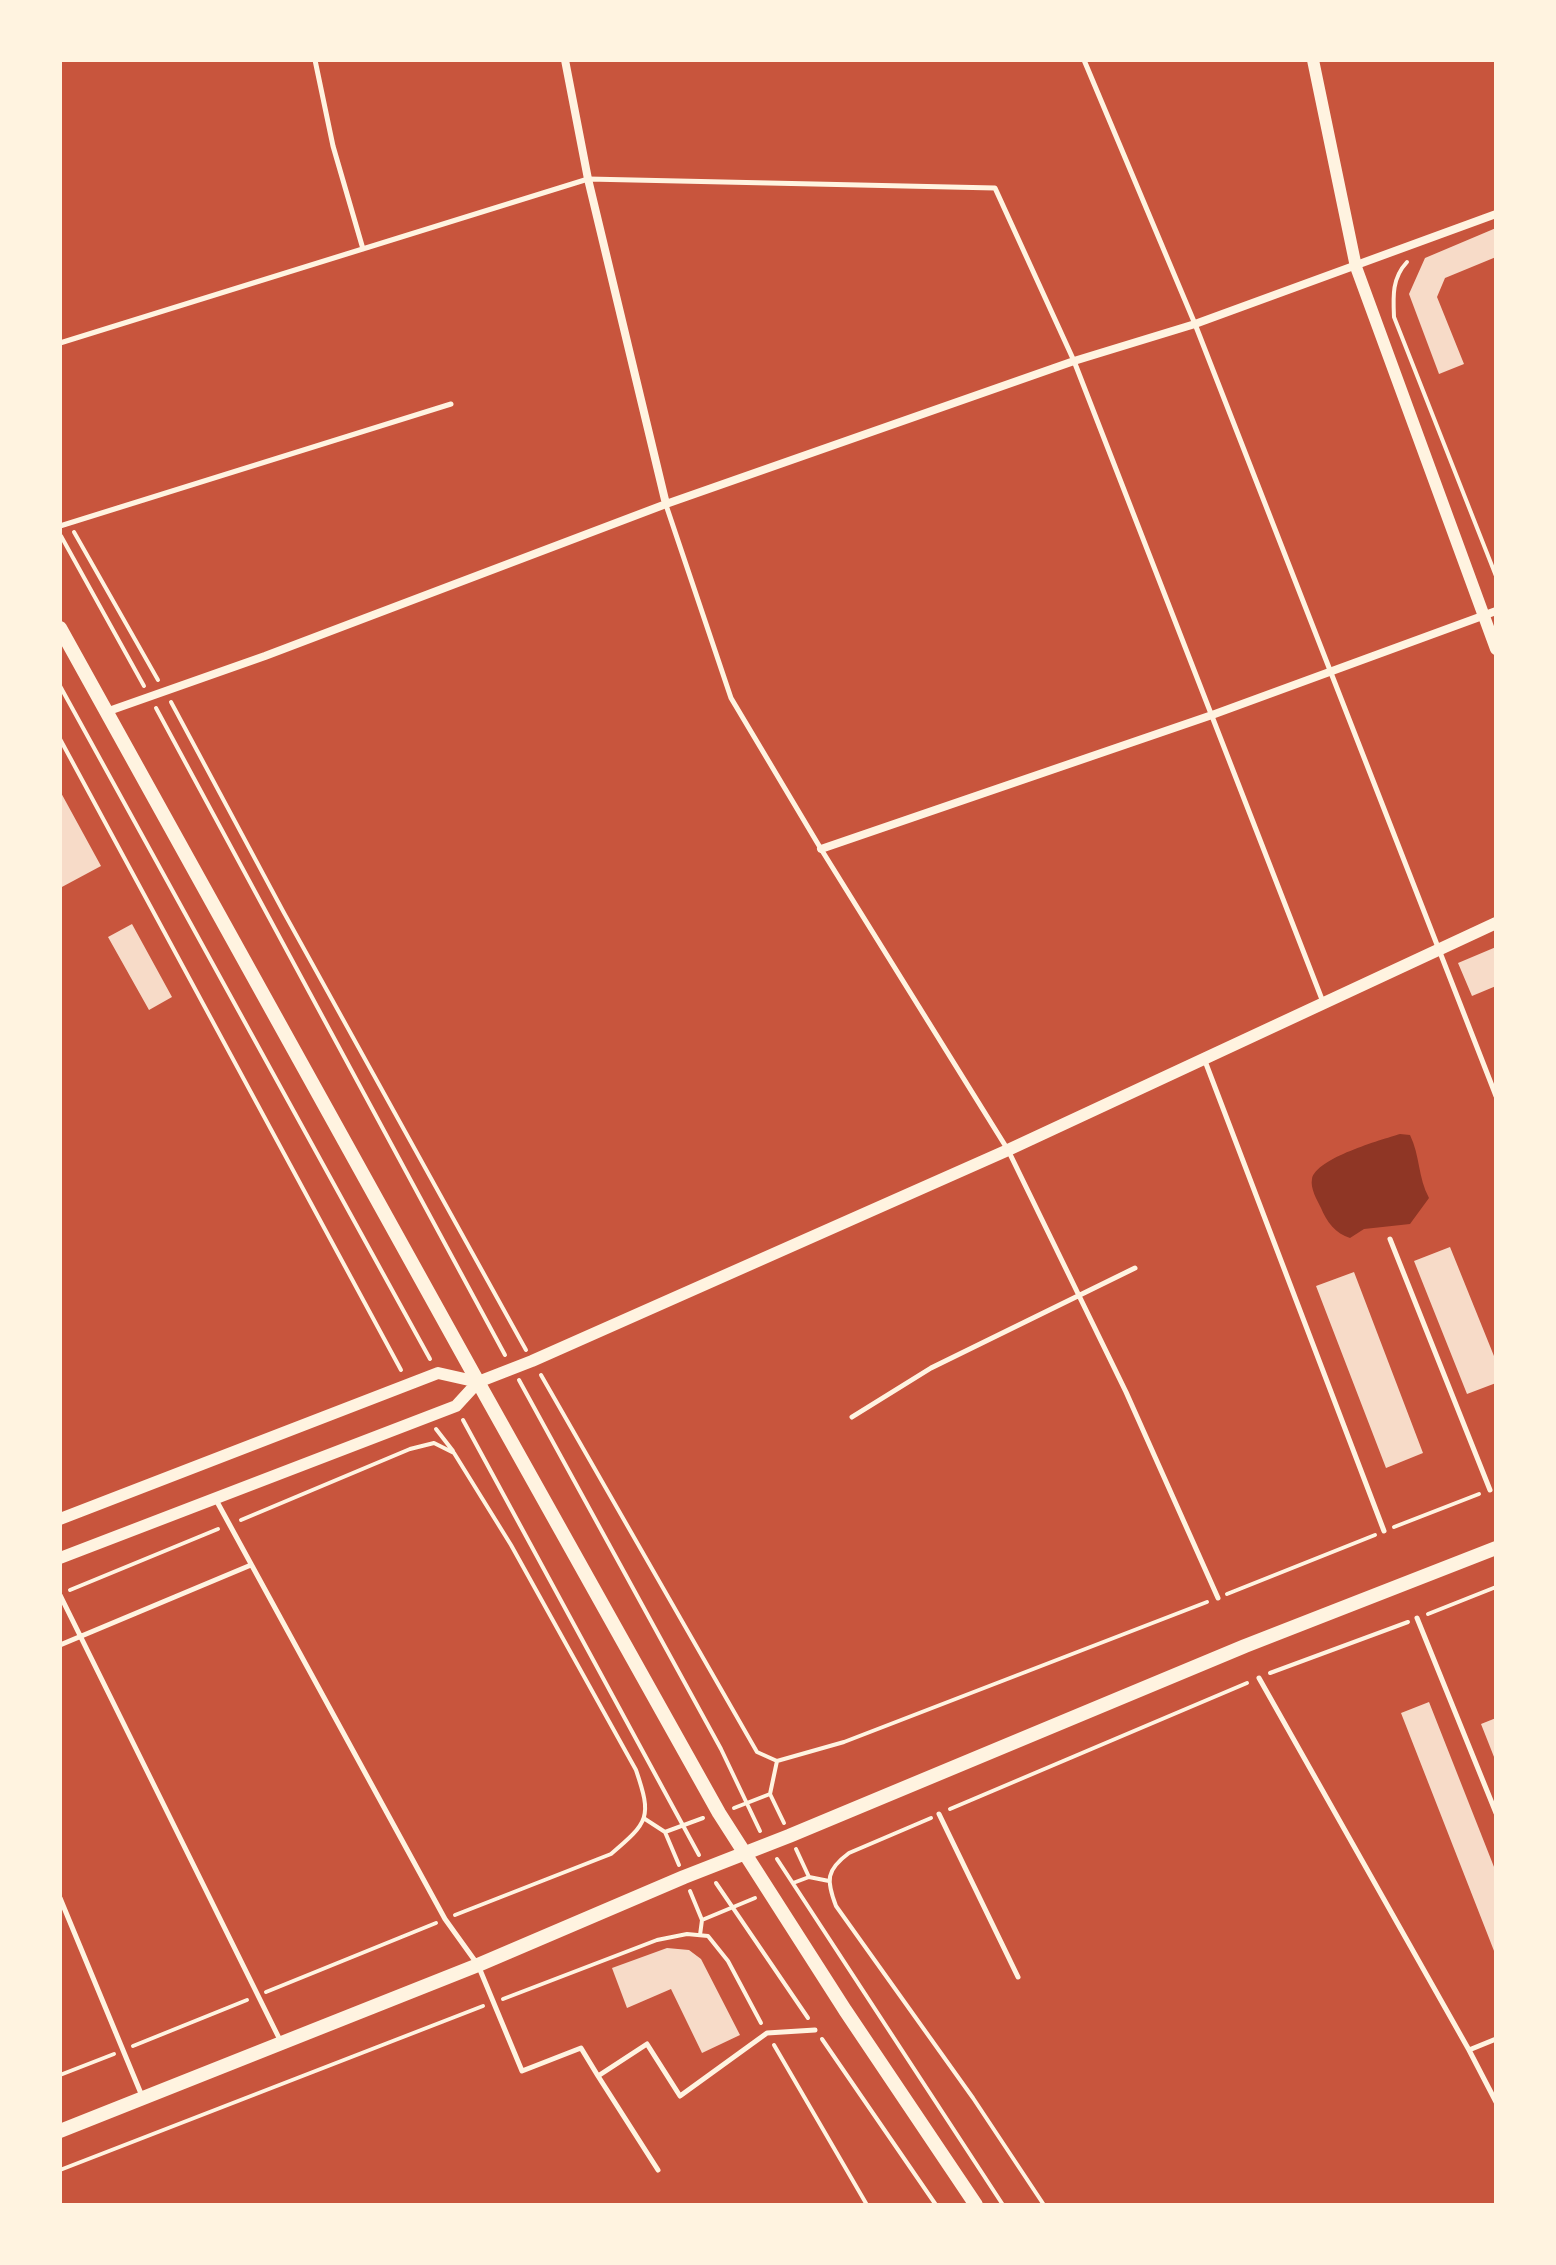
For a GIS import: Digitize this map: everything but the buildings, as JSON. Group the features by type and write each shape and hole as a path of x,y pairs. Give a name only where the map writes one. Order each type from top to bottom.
{"main road":[{"path":"60,628 478,1382 744,1853 836,1997 976,2205"},
{"path":"60,2131 478,1965 1245,1646 1496,1548"}],"street":[{"path":"565,60 588,179 666,504"},
{"path":"1313,60 1356,267 1496,649"},
{"path":"106,712 265,656 666,504 1074,361 1195,324 1496,214"},
{"path":"821,849 1212,715 1496,611"},
{"path":"60,1558 456,1406 478,1382 532,1361 1008,1150 1496,923"},
{"path":"60,1519 438,1373 478,1382"}],"lane":[{"path":"315,60 333,146 363,249"},
{"path":"1084,60 1195,324 1496,1096"},
{"path":"60,343 588,179 995,188 1074,361 1323,1003"},
{"path":"60,526 451,404"},
{"path":"666,504 731,698 1008,1150 1126,1392 1218,1598"},
{"path":"1205,1060 1384,1531"},
{"path":"1390,1239 1490,1490"},
{"path":"852,1417 931,1368 1135,1268"},
{"path":"214,1497 445,1919 478,1965 522,2071 581,2048 658,2170"},
{"path":"60,1645 251,1565"},
{"path":"60,1595 281,2041"},
{"path":"1417,1618 1496,1813"},
{"path":"1259,1678 1496,2102"},
{"path":"939,1814 1018,1977"},
{"path":"60,1898 142,2097"},
{"path":"598,2076 647,2044 680,2096 767,2033 815,2030"},
{"path":"1469,2050 1496,2039"}],"path":[{"path":"1411,257 1399,271 1393,290 1394,317 1496,576"},
{"path":"60,686 438,1373"},
{"path":"60,739 409,1384"},
{"path":"456,1406 706,1868 936,2205"},
{"path":"60,2075 611,1854 630,1838 645,1819 647,1804 636,1770 511,1545 454,1453 427,1417"},
{"path":"60,1595 410,1449 434,1443 454,1453"},
{"path":"1044,2205 973,2098 836,1906 829,1881 831,1869 849,1853 1259,1678 1496,1587"},
{"path":"770,1794 777,1761"},
{"path":"645,1819 665,1832"},
{"path":"809,1877 829,1881"},
{"path":"700,1935 702,1920"},
{"path":"60,2170 596,1964"}],"shaded area":[{"path":"1400,1134 1410,1135 1429,1198 1410,1224 1364,1229 1350,1238 1340,1233 1326,1218 1314,1194 1312,1179 1316,1171 1350,1151"}]}
